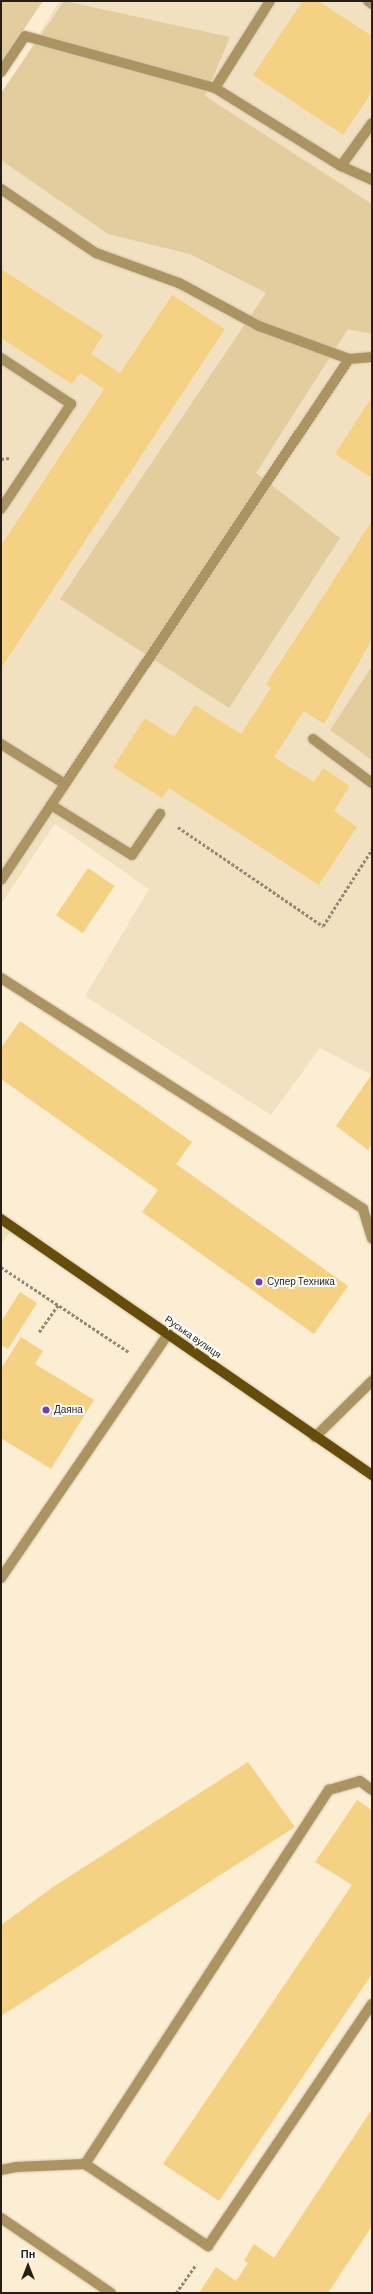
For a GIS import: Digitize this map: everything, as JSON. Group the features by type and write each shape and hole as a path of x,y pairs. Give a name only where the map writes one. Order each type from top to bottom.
{"main road":[{"name":"Руська вулиця","path":"1,1219 372,1475"}],"street":[{"path":"215,88 270,1"},
{"path":"368,1 372,4"},
{"path":"1,72 25,36 215,88 341,166 372,180"},
{"path":"341,166 372,123"},
{"path":"1,189 96,254 179,283 259,326 350,359 372,357"},
{"path":"1,358 71,404 1,509"},
{"path":"1,880 350,359"},
{"path":"313,739 372,783"},
{"path":"1,744 65,784"},
{"path":"51,805 132,855 160,814"},
{"path":"1,978 362,1209 372,1239"},
{"path":"1,1578 168,1334"},
{"path":"315,1437 372,1381"},
{"path":"85,2164 329,1790 360,1781 372,1790"},
{"path":"1,2170 85,2164 208,2246 372,2004"},
{"path":"1,2218 111,2293"}],"path":[{"path":"160,814 323,926 372,849"},
{"path":"1,1267 147,1364"},
{"path":"39,1332 58,1305"},
{"path":"176,2293 208,2246"}],"shaded area":[{"path":"1,1 43,1 1,63"},
{"path":"59,1 372,1 372,1075 320,1048 271,1115 85,996 149,889 55,824 1,904 1,97"},
{"path":"64,1 230,37 205,96 372,204 372,334 348,329 256,473 340,538 229,708 60,599 266,293 190,254 108,234 1,160 1,93"},
{"path":"372,666 372,760 330,730"},
{"path":"1,1213 15,1223 1,1246"}],"building":[{"path":"303,1 318,1 372,36 372,92 343,135 253,75"},
{"path":"1,269 103,335 91,354 120,373 172,295 225,329 1,668 1,546 104,389 80,373 72,384 1,338"},
{"path":"372,397 372,478 335,454"},
{"path":"372,521 372,639 324,724 304,711 274,757 314,782 323,768 350,786 334,811 357,827 319,885 169,788 162,798 113,767 145,718 174,737 195,705 241,734 271,688 266,684"},
{"path":"88,868 115,886 83,933 56,915"},
{"path":"20,1021 192,1142 176,1164 348,1286 314,1334 142,1212 158,1190 1,1079 1,1048"},
{"path":"372,1074 372,1144 368,1150 336,1126"},
{"path":"20,1292 37,1303 8,1349 1,1345 1,1322"},
{"path":"21,1337 43,1351 35,1364 94,1400 51,1469 1,1438 1,1369"},
{"path":"248,1762 295,1827 1,2016 1,1925 53,1887"},
{"path":"357,1800 372,1810 372,1974 219,2201 163,2164 352,1885 315,1862"},
{"path":"372,2109 372,2226 328,2293 199,2293 216,2267 236,2281 248,2263 244,2260 254,2244 274,2258"}],"place":[{"name":"Супер Техника","path":"259,1282"},
{"name":"Даяна","path":"46,1410"}]}
